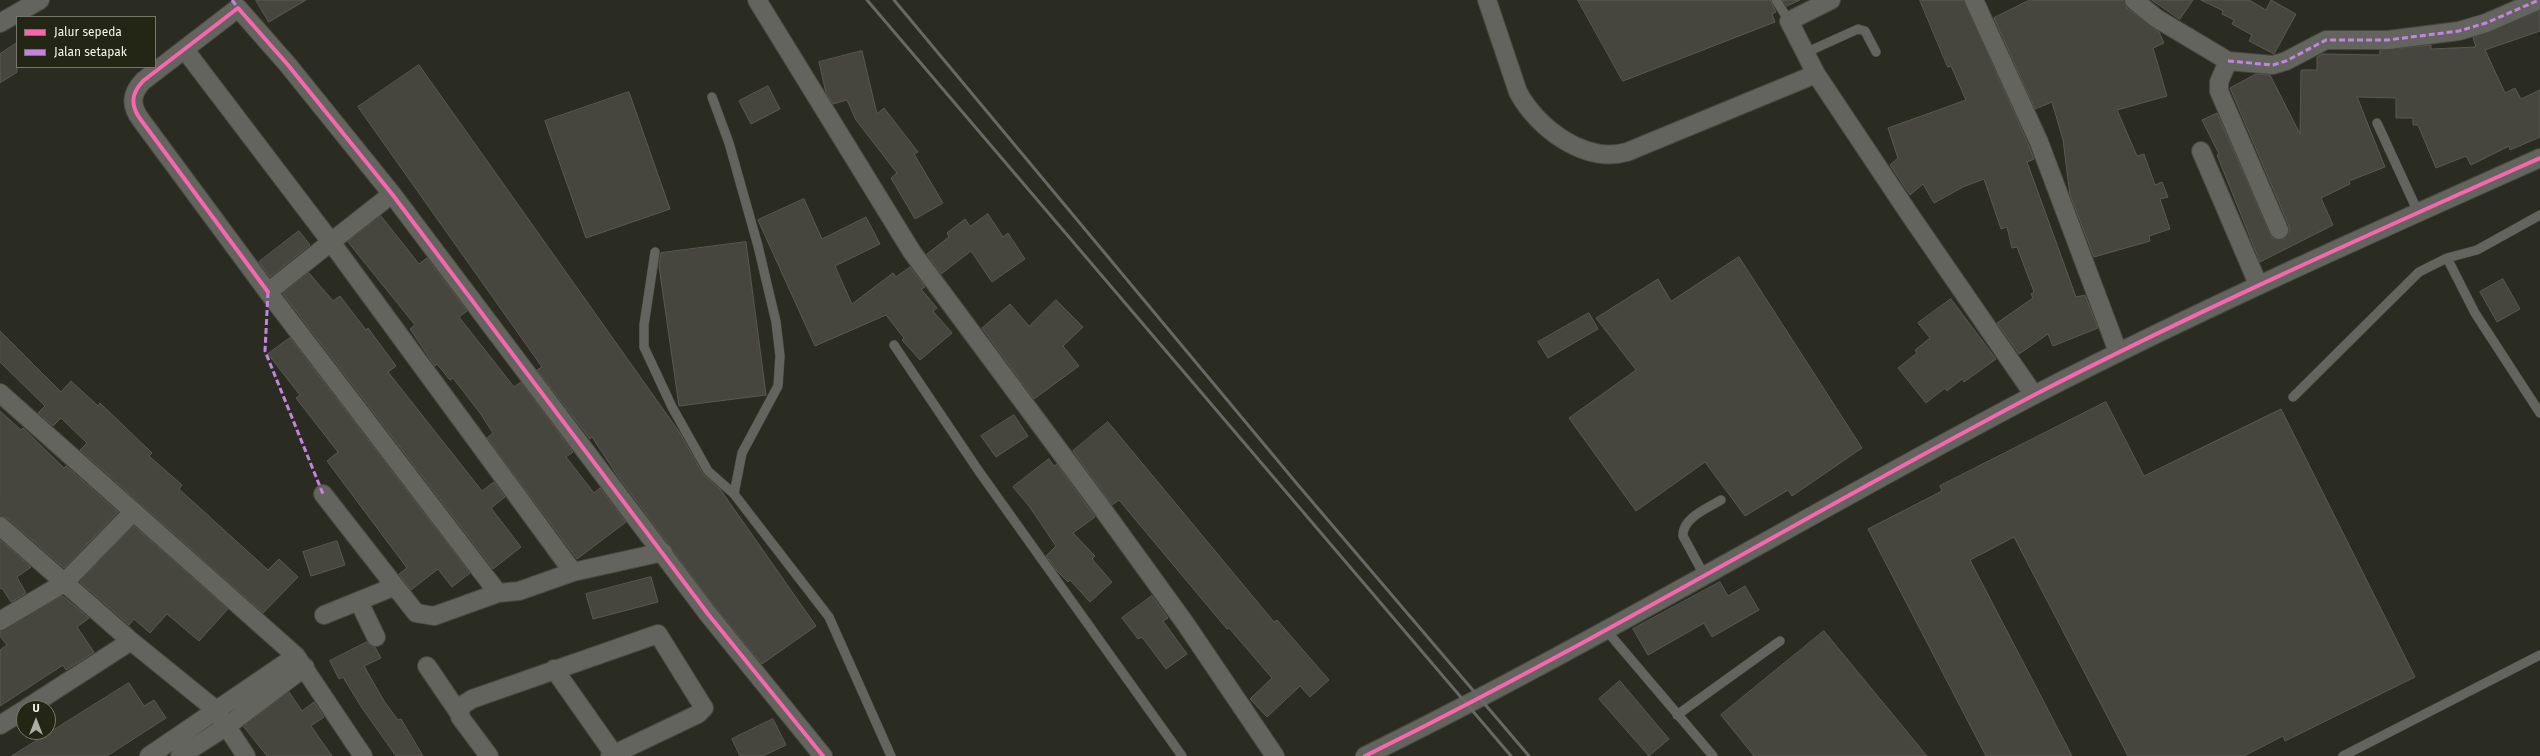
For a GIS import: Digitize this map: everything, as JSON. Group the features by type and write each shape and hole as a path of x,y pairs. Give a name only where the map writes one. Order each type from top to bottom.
{"street":[{"path":"757,0 912,252 1105,512 1276,756"},
{"path":"1487,0 1518,92 1525,106 1554,132 1598,154 1615,155 1627,152 1816,74"},
{"path":"1831,0 1789,21 1816,74 1910,215 2034,395"},
{"path":"1974,0 2039,142 2118,352"},
{"path":"2134,0 2156,18 2228,61 2273,65 2286,61 2326,40 2388,40 2458,31 2486,23 2539,0"},
{"path":"0,23 34,1"},
{"path":"498,593 268,292 134,112 132,100 134,90 143,81 238,8 288,65 392,194 663,552 708,614 823,756"},
{"path":"185,50 331,242 573,572"},
{"path":"2228,61 2218,82 2218,91 2279,230"},
{"path":"2201,150 2258,284"},
{"path":"1365,756 1606,630 2034,395 2118,352 2258,284 2540,158"},
{"path":"268,292 392,194"},
{"path":"0,392 301,662 363,756"},
{"path":"323,494 394,587 416,613 425,616 434,616 498,593 519,590 573,572 663,552"},
{"path":"0,621 64,583 133,512"},
{"path":"0,526 132,642 216,710 246,756"},
{"path":"324,615 394,587"},
{"path":"359,602 376,637"},
{"path":"459,713 461,706 472,699 554,669 658,634 662,637 704,708 698,714 612,755 554,669"},
{"path":"40,700 132,642"},
{"path":"149,756 216,710 301,662"},
{"path":"180,756 227,726 301,662"},
{"path":"427,666 489,756"},
{"path":"0,725 16,715"}],"lane":[{"path":"1776,0 1789,21"},
{"path":"1806,53 1858,29 1865,31 1876,52"},
{"path":"712,97 729,143 758,246 776,322 780,356 778,386 742,453 734,494"},
{"path":"2377,123 2418,212"},
{"path":"2292,397 2419,272 2447,258 2476,250 2540,215"},
{"path":"654,252 644,325 644,347 672,406 708,471 734,494 829,617 892,756"},
{"path":"2447,258 2475,313 2540,413"},
{"path":"894,345 978,470 1182,756"},
{"path":"1704,575 1683,536 1683,531 1687,522 1721,500"},
{"path":"1606,630 1713,756"},
{"path":"1677,715 1780,641"},
{"path":"2343,756 2540,654"}],"building":[{"path":"256,0 306,0 269,22"},
{"path":"1578,0 1770,0 1776,12 1772,14 1775,22 1623,81"},
{"path":"1783,0 1800,0 1787,6"},
{"path":"1920,0 1964,0 2034,159 2027,162 2076,297 2085,295 2098,328 2053,346 2048,334 2019,354 1997,323 2033,298 2031,294 2034,292 2017,247 2012,248 2007,227 2001,229 1984,179 1963,187 1934,203 1923,184 1910,195 1890,165 1898,158 1888,128 1966,100 1951,66 1948,67"},
{"path":"2030,0 2124,0 2127,8 2159,32 2164,43 2153,48 2167,96 2117,110 2137,156 2144,154 2155,185 2162,182 2168,197 2160,199 2170,229 2149,236 2150,241 2094,257 2070,195 2063,140 2052,102 2035,109 1994,18"},
{"path":"2152,0 2193,0 2180,19"},
{"path":"2201,0 2249,0 2266,10 2271,0 2296,14 2274,54 2249,41 2252,35 2232,24 2234,20 2222,14 2223,11"},
{"path":"2540,11 2540,31 2485,50 2505,93 2515,88 2521,99 2540,90 2540,137 2510,150 2509,146 2471,165 2466,156 2436,168 2418,125 2413,125 2413,118 2396,118 2396,98 2357,97 2385,167 2349,181 2350,184 2321,198 2333,225 2260,262 2217,155 2219,154 2202,120 2217,113 2272,238 2284,239 2289,232 2289,226 2230,88 2256,74 2270,75 2300,134 2301,70 2317,70 2317,57 2322,54 2380,55 2380,50 2431,45 2431,49 2476,47 2473,38"},
{"path":"16,44 17,72 0,83 0,54"},
{"path":"862,51 877,114 884,108 918,152 914,154 943,203 915,219 891,178 897,173 856,120 847,100 833,104 826,93 819,62"},
{"path":"419,65 680,433 703,474 720,489 816,626 762,664 716,608 617,475 592,437 590,439 537,370 542,367 358,107"},
{"path":"768,86 780,109 751,124 739,101"},
{"path":"629,92 670,209 586,238 545,121"},
{"path":"804,199 822,239 866,217 880,244 835,266 852,304 893,273 896,277 910,267 925,287 921,289 937,308 933,311 952,333 920,360 902,340 904,338 886,315 815,346 758,220"},
{"path":"988,214 1003,237 1008,233 1025,259 992,282 971,251 941,274 927,254 949,237 947,233 965,219 970,226"},
{"path":"381,216 419,264 427,258 467,311 459,317 514,387 521,382 573,452 566,457 594,493 600,488 626,522 577,559 487,438 493,433 480,413 453,378 450,380 437,364 435,366 410,329 415,325 348,242"},
{"path":"299,231 310,245 270,277 259,262"},
{"path":"746,242 766,395 679,406 659,266 661,253"},
{"path":"1739,257 1862,448 1792,496 1788,490 1745,516 1705,462 1636,511 1569,418 1636,370 1596,318 1658,279 1671,301"},
{"path":"309,273 333,301 340,296 366,330 368,328 396,366 388,372 482,491 494,482 505,497 491,508 521,547 493,569 283,294"},
{"path":"2503,279 2520,309 2497,322 2480,292"},
{"path":"1951,299 1996,359 1964,382 1962,379 1947,391 1945,388 1926,403 1898,368 1917,353 1915,350 1930,338 1918,323"},
{"path":"1056,300 1083,327 1063,346 1079,366 1034,399 982,328 1010,304 1029,326"},
{"path":"1589,313 1598,329 1548,358 1538,342"},
{"path":"0,331 61,392 71,381 98,406 100,403 152,453 149,456 182,485 179,489 268,570 279,559 298,577 263,613 80,450 87,443 61,418 53,426 38,413 45,406 0,362"},
{"path":"290,338 470,573 452,587 438,569 411,590 399,574 407,568 327,461 338,452 296,398 300,395 268,354"},
{"path":"2106,402 2144,476 2281,409 2415,677 2285,741 2283,736 2244,756 2128,756 2014,537 1970,560 2072,756 1986,756 1868,529 1942,491 1940,486"},
{"path":"0,411 21,430 23,428 64,468 66,466 118,512 64,568 7,518 0,516"},
{"path":"1014,415 1028,436 996,457 981,436"},
{"path":"1108,422 1274,622 1277,620 1329,680 1310,697 1300,686 1267,717 1250,699 1272,678 1229,628 1227,629 1119,500 1112,505 1073,451"},
{"path":"1049,459 1054,466 1057,464 1095,517 1073,533 1095,556 1092,559 1112,582 1090,602 1070,580 1068,582 1057,571 1046,556 1056,546 1029,506 1013,487"},
{"path":"134,526 228,609 199,641 167,614 150,633 134,619 129,625 80,582"},
{"path":"0,540 31,567 17,577 26,593 11,602 2,588 0,589"},
{"path":"337,541 345,565 311,576 303,552"},
{"path":"651,577 658,602 593,619 586,594"},
{"path":"1720,582 1728,596 1745,586 1759,610 1712,637 1704,623 1648,655 1633,629"},
{"path":"63,596 89,618 77,627 94,652 66,670 63,665 0,706 0,650 7,645 0,636 0,631"},
{"path":"1152,596 1168,618 1163,621 1187,654 1166,669 1142,637 1138,639 1122,618"},
{"path":"1824,631 1927,756 1754,756 1721,715"},
{"path":"367,642 375,647 381,658 364,666 384,701 398,720 401,719 423,756 396,756 362,708 343,677 339,679 330,661"},
{"path":"1620,681 1669,739 1649,756 1599,699"},
{"path":"129,683 144,706 154,700 166,718 107,756 12,756 38,740 56,740 56,729"},
{"path":"289,692 302,711 314,702 324,717 311,726 332,756 267,756 244,727"},
{"path":"773,719 786,745 763,756 740,756 732,739"}],"railway":[{"path":"867,0 1511,756"},
{"path":"894,0 1298,485 1529,756"}],"marked path":[{"path":"232,0 238,8"},
{"path":"2228,61 2273,65 2286,61 2326,40 2388,40 2459,31 2486,23 2539,0"},
{"path":"268,292 265,351 323,494"}],"cycle path":[{"path":"268,292 137,115 133,100 136,90 143,81 238,8 288,65 392,194 708,614 823,756"},
{"path":"1365,756 1534,669 2036,394 2223,302 2540,158"}]}
